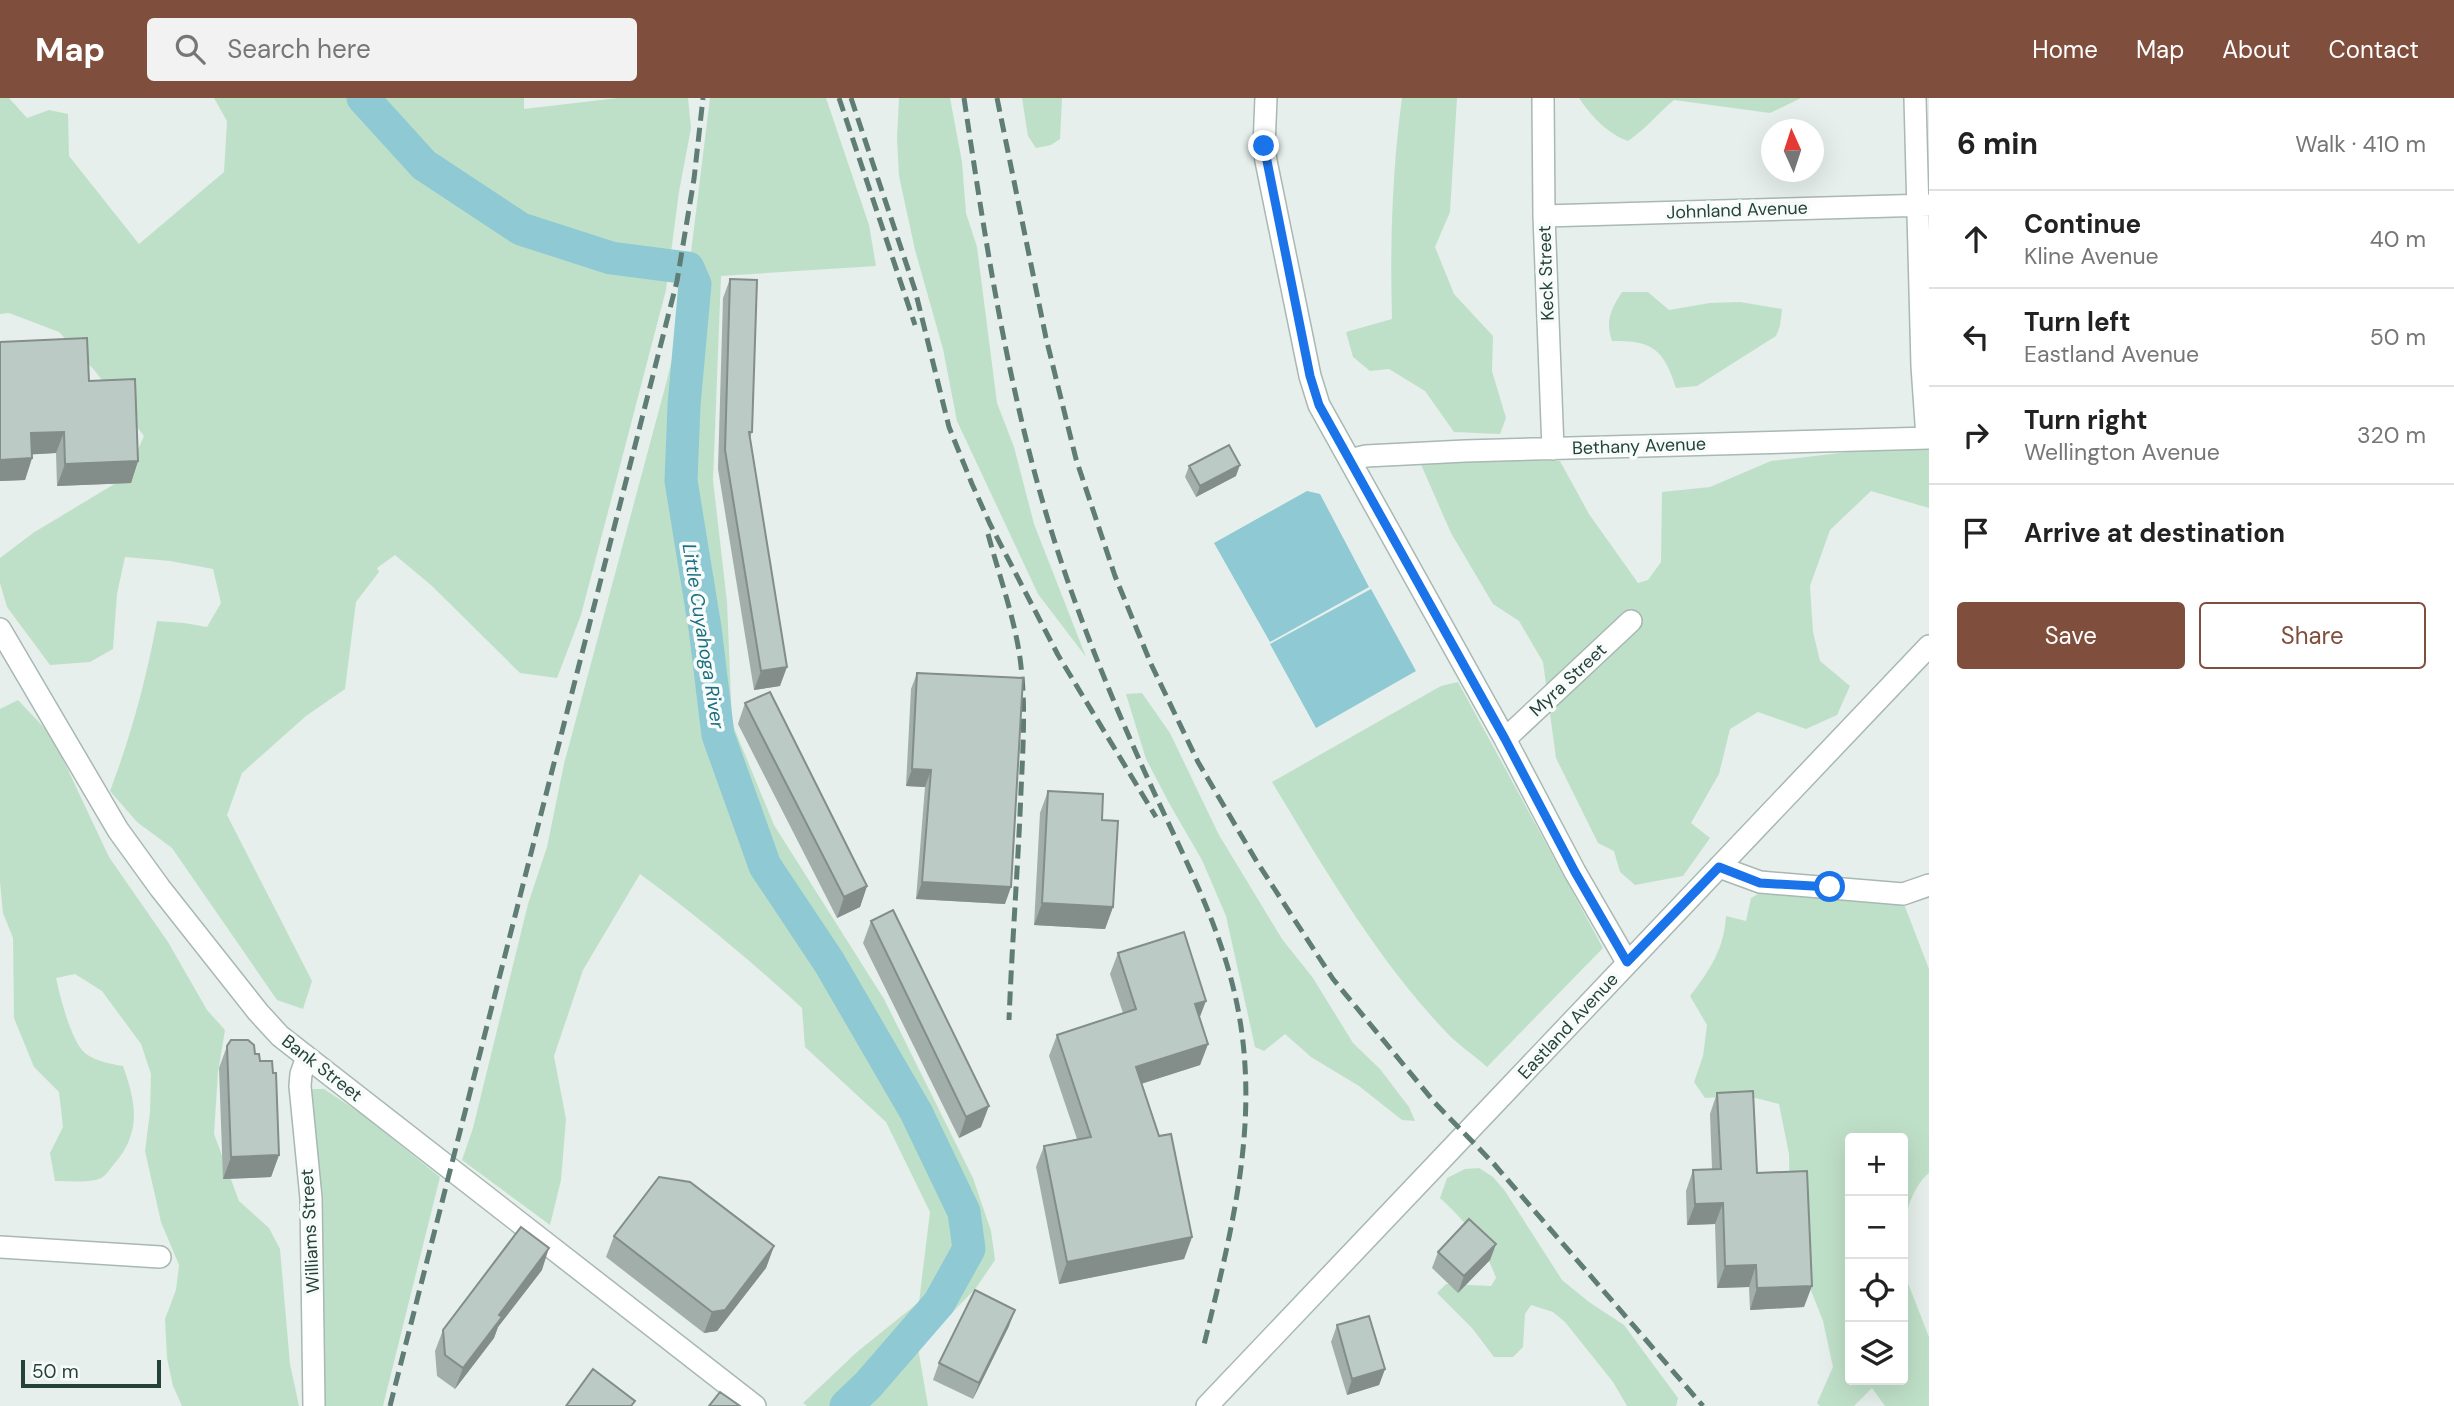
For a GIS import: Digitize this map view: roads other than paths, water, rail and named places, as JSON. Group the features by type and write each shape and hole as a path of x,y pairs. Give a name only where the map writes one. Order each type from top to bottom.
{"street":[{"path":"1266,98 1266,161 1310,376 1319,405 1627,962"},
{"name":"Keck Street","path":"1543,98 1544,216 1553,449"},
{"path":"1915,98 1923,205 1922,366 1928,438"},
{"name":"Johnland Avenue","path":"1544,216 1923,205"},
{"name":"Bethany Avenue","path":"1350,460 1366,456 1928,438"},
{"name":"Myra Street","path":"1505,739 1631,621"},
{"name":"Bank Street","path":"0,629 118,830 258,1012 280,1036 755,1406"},
{"name":"Eastland Avenue","path":"1207,1406 1929,646"},
{"path":"1719,867 1760,883 1903,894 1929,885"},
{"name":"Williams Street","path":"307,1057 300,1074 300,1086 311,1198 314,1406"},
{"path":"0,1247 160,1257"}],"water":[{"path":"1307,491 1320,494 1369,587 1270,642 1214,543"},
{"path":"1371,589 1416,671 1316,728 1270,644"}],"waterway":[{"name":"Little Cuyahoga River","path":"363,98 424,165 521,229 611,258 688,268 695,284 684,405 681,481 705,628 718,735 765,866 829,962 916,1112 964,1212 969,1249 939,1303 868,1385 846,1406"}],"railway":[{"path":"390,1406 677,281 694,179 703,98"},
{"path":"839,98 915,325"},
{"path":"851,98 915,290 949,427 972,484 1058,655 1156,817"},
{"path":"964,98 1013,384 1041,496 1068,581 1100,666 1210,917 1223,952 1241,1026 1246,1102 1240,1173 1228,1244 1203,1349"},
{"path":"997,98 1046,338 1076,459 1115,576 1151,664 1198,762 1257,862 1333,979 1435,1103 1494,1164 1703,1406"},
{"path":"988,534 1014,627 1023,691 1023,758 1009,1020"}]}
